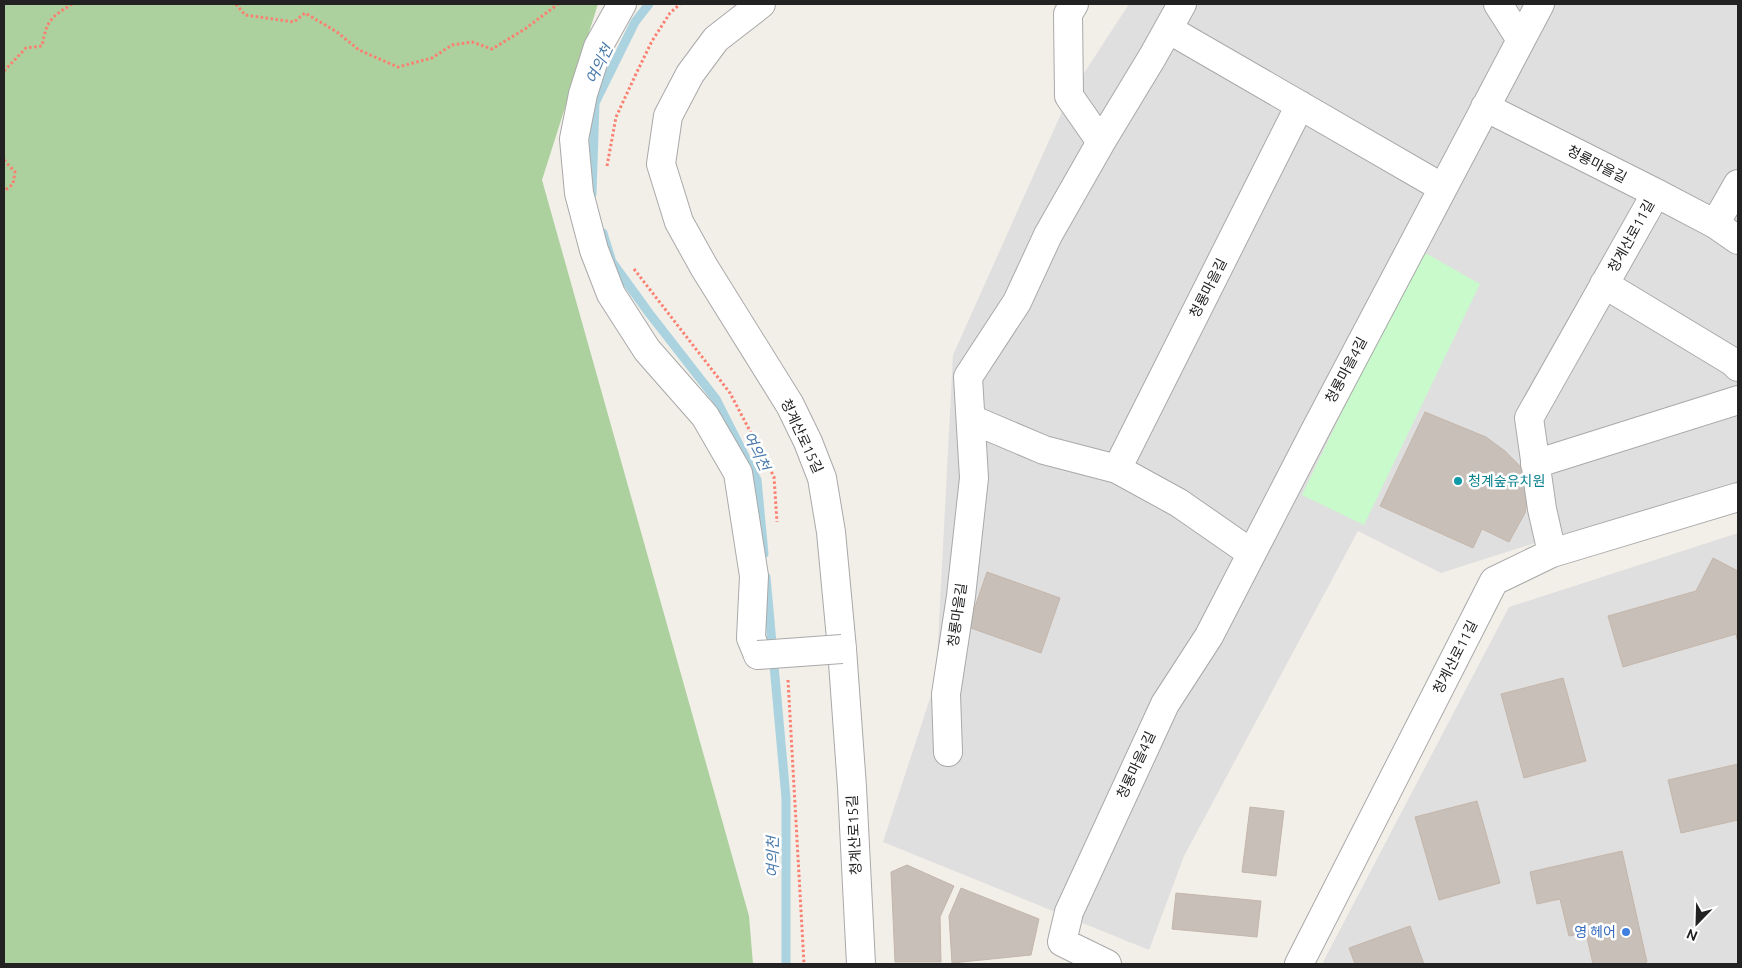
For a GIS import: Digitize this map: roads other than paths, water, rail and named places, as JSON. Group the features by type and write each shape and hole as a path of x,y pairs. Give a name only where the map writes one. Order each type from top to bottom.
{"street":[{"path":"622,4 598,47 584,94 574,139 579,194 594,250 611,294 646,350 706,416 738,473 754,576 751,638 758,655 842,649"},
{"name":"청계산로15길","path":"760,4 716,39 690,74 668,116 661,164 679,222 704,267 790,405 808,442 822,478 831,532 842,649 852,787 861,964"},
{"path":"1074,4 1068,14 1069,96 1101,142"},
{"name":"청룡마을길","path":"948,752 946,694 961,596 974,478 968,377 1017,302 1048,234 1182,4"},
{"path":"1498,4 1521,40"},
{"name":"청룡마을4길","path":"1107,964 1062,942 1069,912 1165,704 1209,636 1540,4"},
{"path":"1168,29 1443,188"},
{"name":"청룡마을길","path":"1117,469 1300,105"},
{"name":"청룡마을길","path":"1485,107 1656,193"},
{"path":"1715,224 1738,184"},
{"name":"청계산로11길","path":"1552,553 1542,510 1529,418 1656,193 1715,224 1738,240"},
{"name":"청계산로11길","path":"1604,284 1733,362 1738,367"},
{"path":"1535,464 1738,400"},
{"path":"971,420 1044,450 1117,469 1179,503 1251,553"},
{"name":"청계산로11길","path":"1299,964 1494,581 1552,553 1738,497"}],"waterway":[{"name":"여의천","path":"592,194 595,103 635,22 649,4"},
{"name":"여의천","path":"603,233 612,262 716,399 757,480 764,554"},
{"name":"여의천","path":"766,577 786,798 786,964"}],"place":[{"name":"청계숲유치원","path":"1458,481"},
{"name":"영 헤어","path":"1626,932"}]}
